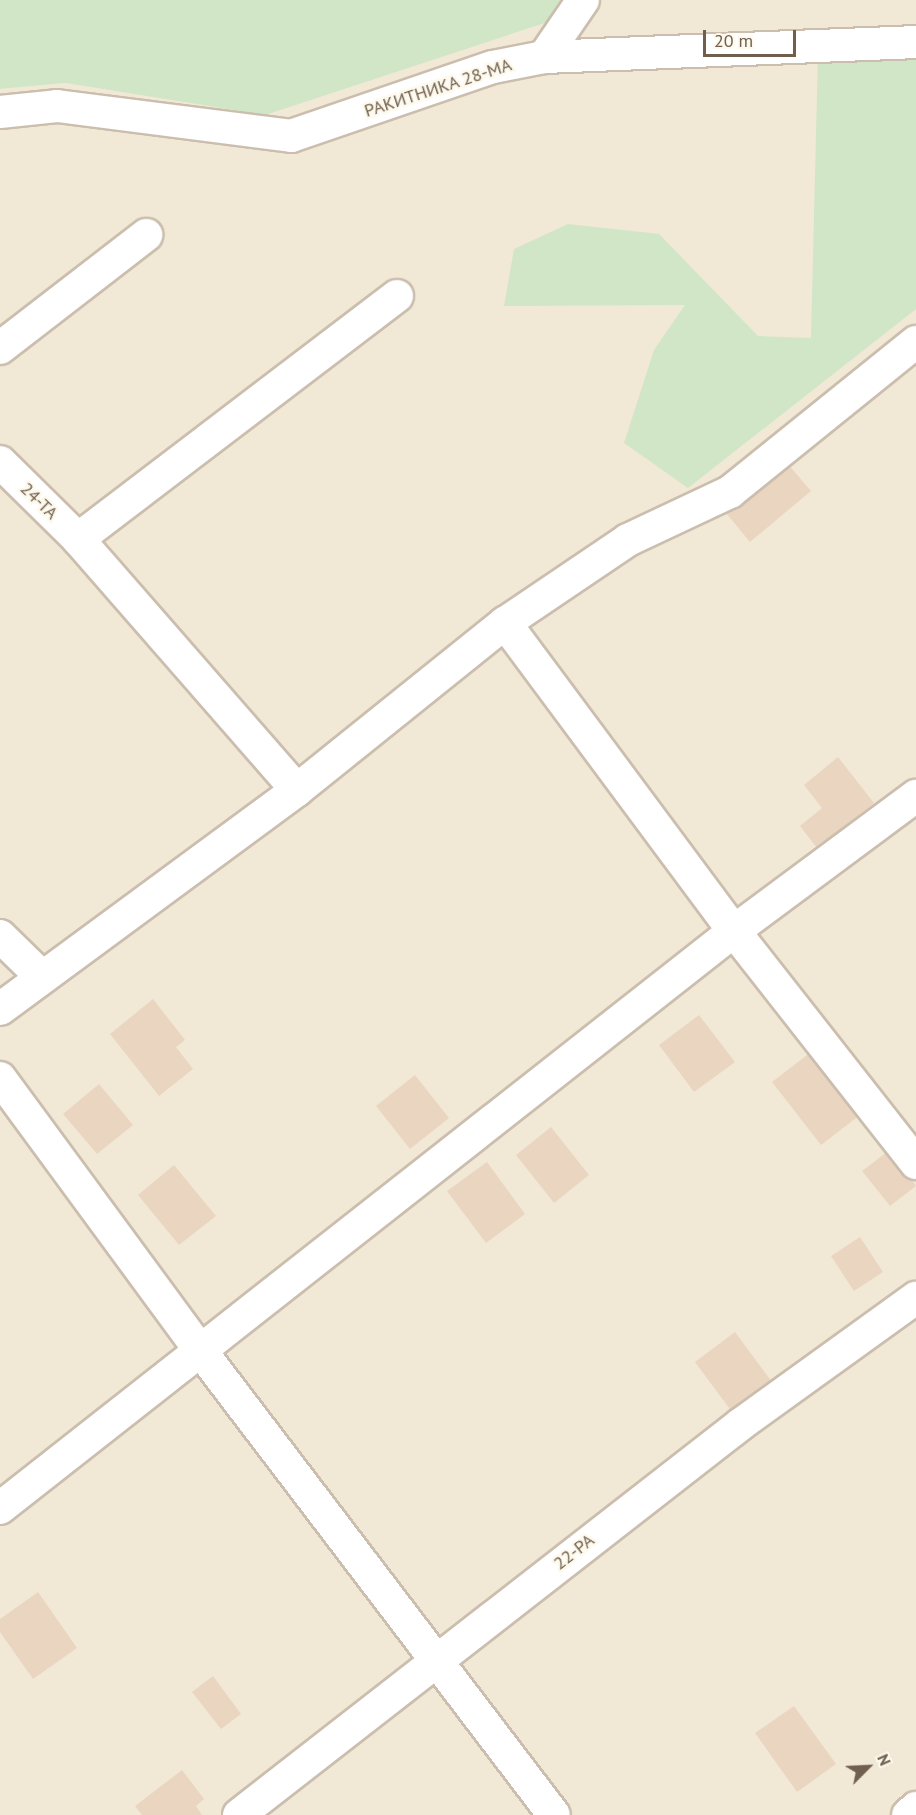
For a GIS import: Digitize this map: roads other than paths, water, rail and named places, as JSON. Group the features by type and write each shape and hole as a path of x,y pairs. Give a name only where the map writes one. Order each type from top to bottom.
{"street":[{"path":"544,57 583,0"},
{"name":"РАКИТНИКА 28-МА","path":"0,112 57,106 291,136 494,67 544,57 916,42"},
{"path":"0,348 146,235"},
{"path":"78,539 397,296"},
{"path":"0,1009 297,790 505,622 628,540 730,492 916,342"},
{"name":"24-ТА","path":"0,462 78,539 297,790"},
{"path":"505,622 734,931 916,1163"},
{"path":"0,1508 734,931 916,796"},
{"path":"0,936 42,977"},
{"path":"0,1078 200,1350 554,1815"},
{"name":"22-РА","path":"239,1815 435,1659 741,1424 916,1298"},
{"path":"908,1815 916,1808"}]}
